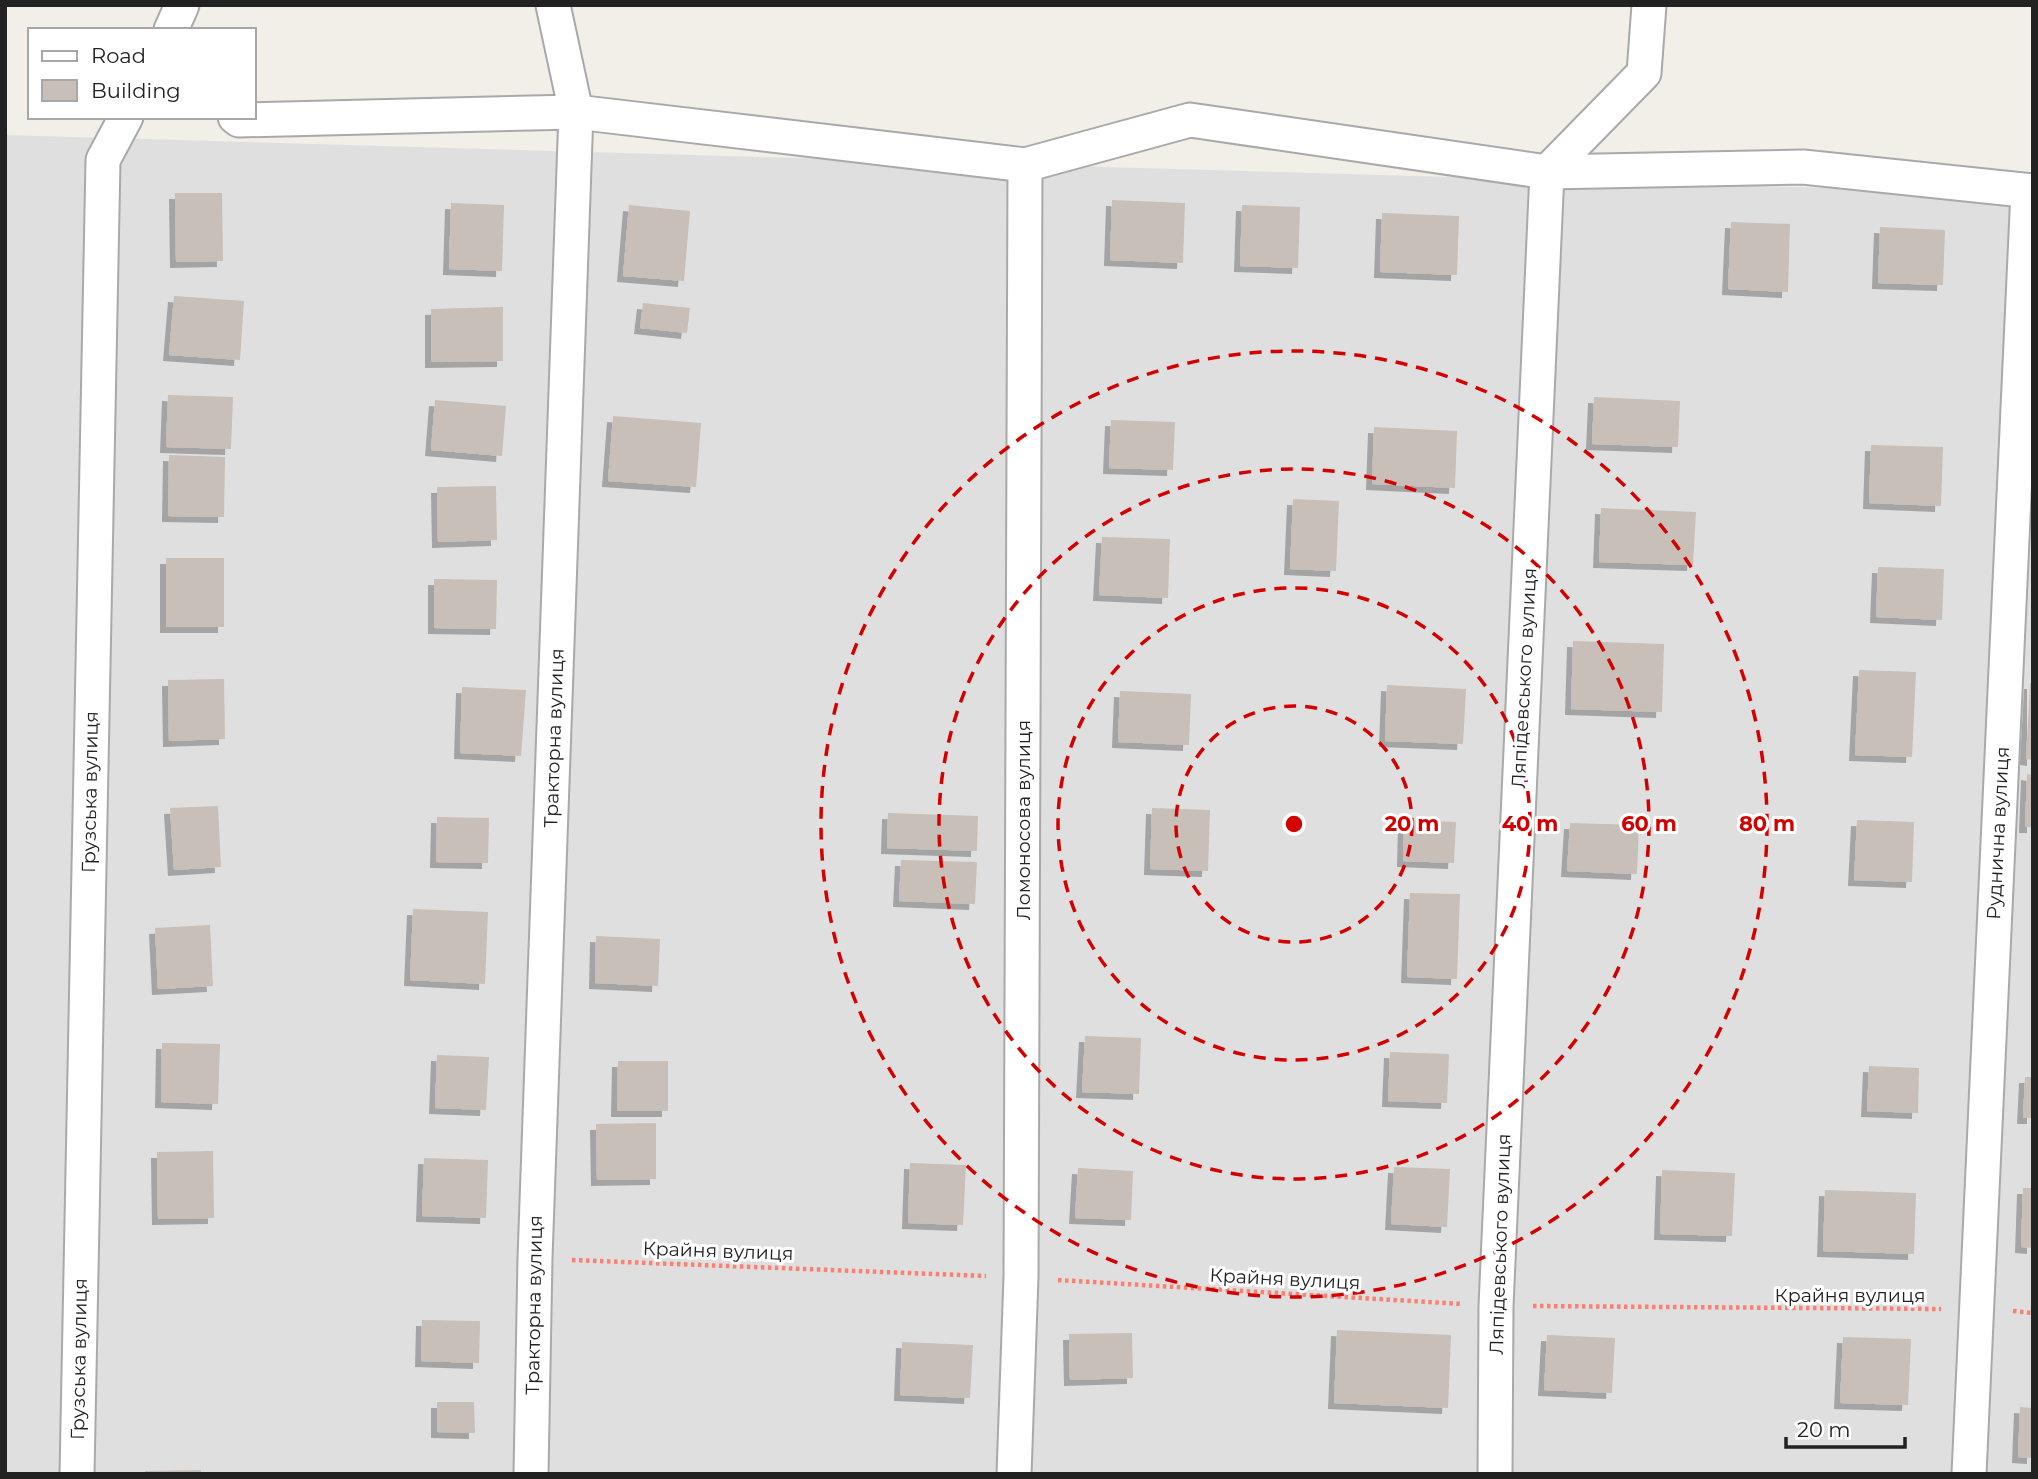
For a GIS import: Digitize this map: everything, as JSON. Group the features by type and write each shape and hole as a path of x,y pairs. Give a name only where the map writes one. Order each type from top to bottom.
{"street":[{"path":"172,28 181,5"},
{"name":"Тракторна вулиця","path":"531,1474 535,1258 576,112 554,5"},
{"path":"1546,172 1644,73 1649,5"},
{"path":"238,119 576,112 1025,165 1191,120 1546,172 1803,167 2031,191"},
{"name":"Грузська вулиця","path":"77,1474 103,160 125,119"},
{"name":"Ломоносова вулиця","path":"1014,1474 1021,1277 1025,165"},
{"name":"Ляпідевського вулиця","path":"1495,1474 1496,1306 1546,172"},
{"name":"Руднична вулиця","path":"1969,1474 2031,191"}],"path":[{"name":"Крайня вулиця","path":"535,1258 1021,1277 1496,1306 2033,1312"}],"shaded area":[{"path":"5,135 2033,194 2033,1474 5,1474"}],"building":[{"path":"175,193 222,193 223,261 176,262"},
{"path":"1112,200 1185,203 1183,263 1110,260"},
{"path":"451,203 504,205 502,271 449,269"},
{"path":"629,205 690,211 684,281 623,276"},
{"path":"1242,205 1300,207 1298,268 1240,266"},
{"path":"1382,213 1459,216 1457,275 1380,272"},
{"path":"1731,222 1790,224 1788,292 1728,289"},
{"path":"1880,227 1945,230 1943,285 1878,283"},
{"path":"174,296 244,301 240,360 169,355"},
{"path":"643,303 690,308 687,333 640,328"},
{"path":"503,307 503,361 431,362 431,309"},
{"path":"168,395 233,397 231,449 166,447"},
{"path":"1594,397 1680,401 1678,447 1592,444"},
{"path":"435,400 506,406 502,456 431,450"},
{"path":"613,416 701,423 696,487 608,481"},
{"path":"1111,420 1175,422 1173,470 1109,468"},
{"path":"1374,427 1457,431 1455,488 1372,484"},
{"path":"1871,445 1943,447 1941,506 1869,503"},
{"path":"169,455 225,457 224,517 168,516"},
{"path":"496,486 497,540 438,542 437,487"},
{"path":"1293,499 1339,501 1336,571 1290,569"},
{"path":"1601,508 1696,512 1693,565 1599,562"},
{"path":"1102,537 1170,539 1168,598 1099,595"},
{"path":"166,558 224,558 224,627 166,627"},
{"path":"1878,567 1944,569 1942,620 1876,617"},
{"path":"434,579 497,580 496,629 434,628"},
{"path":"1573,641 1664,644 1662,712 1571,709"},
{"path":"1859,670 1916,672 1912,757 1855,755"},
{"path":"224,679 225,739 169,741 168,680"},
{"path":"2030,683 2033,683 2033,760 2026,759"},
{"path":"1387,685 1466,689 1463,744 1385,741"},
{"path":"462,687 526,690 521,756 460,753"},
{"path":"1120,691 1191,694 1189,745 1118,742"},
{"path":"2027,774 2033,775 2033,827 2025,827"},
{"path":"218,806 221,867 174,870 170,808"},
{"path":"1152,808 1210,810 1208,871 1150,869"},
{"path":"888,813 978,816 977,851 887,848"},
{"path":"437,817 489,818 488,863 436,862"},
{"path":"1404,820 1456,822 1454,863 1403,861"},
{"path":"1857,820 1914,822 1912,882 1854,880"},
{"path":"1570,823 1639,825 1637,874 1567,871"},
{"path":"901,860 977,862 975,904 899,901"},
{"path":"1410,893 1460,894 1457,979 1407,977"},
{"path":"413,909 488,912 485,984 410,980"},
{"path":"210,925 213,986 158,989 155,928"},
{"path":"596,936 660,939 658,986 595,983"},
{"path":"1085,1036 1141,1038 1139,1094 1082,1092"},
{"path":"162,1043 220,1044 218,1104 161,1102"},
{"path":"1390,1052 1449,1054 1447,1103 1388,1101"},
{"path":"437,1055 489,1057 486,1110 435,1108"},
{"path":"618,1061 668,1061 668,1111 617,1111"},
{"path":"1869,1066 1919,1068 1918,1113 1867,1111"},
{"path":"2025,1077 2033,1077 2033,1118 2023,1118"},
{"path":"656,1123 656,1179 597,1180 596,1124"},
{"path":"213,1151 214,1218 158,1219 157,1152"},
{"path":"424,1158 488,1160 486,1218 422,1216"},
{"path":"910,1163 966,1165 963,1225 908,1223"},
{"path":"1394,1167 1450,1169 1447,1227 1391,1224"},
{"path":"1078,1168 1133,1171 1131,1220 1075,1218"},
{"path":"1662,1170 1735,1173 1732,1236 1660,1234"},
{"path":"2023,1188 2033,1188 2033,1248 2021,1247"},
{"path":"1825,1190 1916,1193 1914,1254 1823,1251"},
{"path":"422,1320 480,1321 479,1363 421,1361"},
{"path":"1337,1330 1451,1335 1448,1408 1334,1403"},
{"path":"1132,1333 1133,1378 1070,1380 1069,1334"},
{"path":"1547,1335 1615,1338 1612,1393 1544,1390"},
{"path":"1843,1337 1911,1339 1908,1405 1840,1403"},
{"path":"902,1342 973,1345 970,1398 900,1395"},
{"path":"437,1402 474,1402 475,1433 437,1432"},
{"path":"2020,1407 2033,1408 2033,1458 2018,1457"},
{"path":"201,1470 201,1474 145,1474 145,1471"}]}
